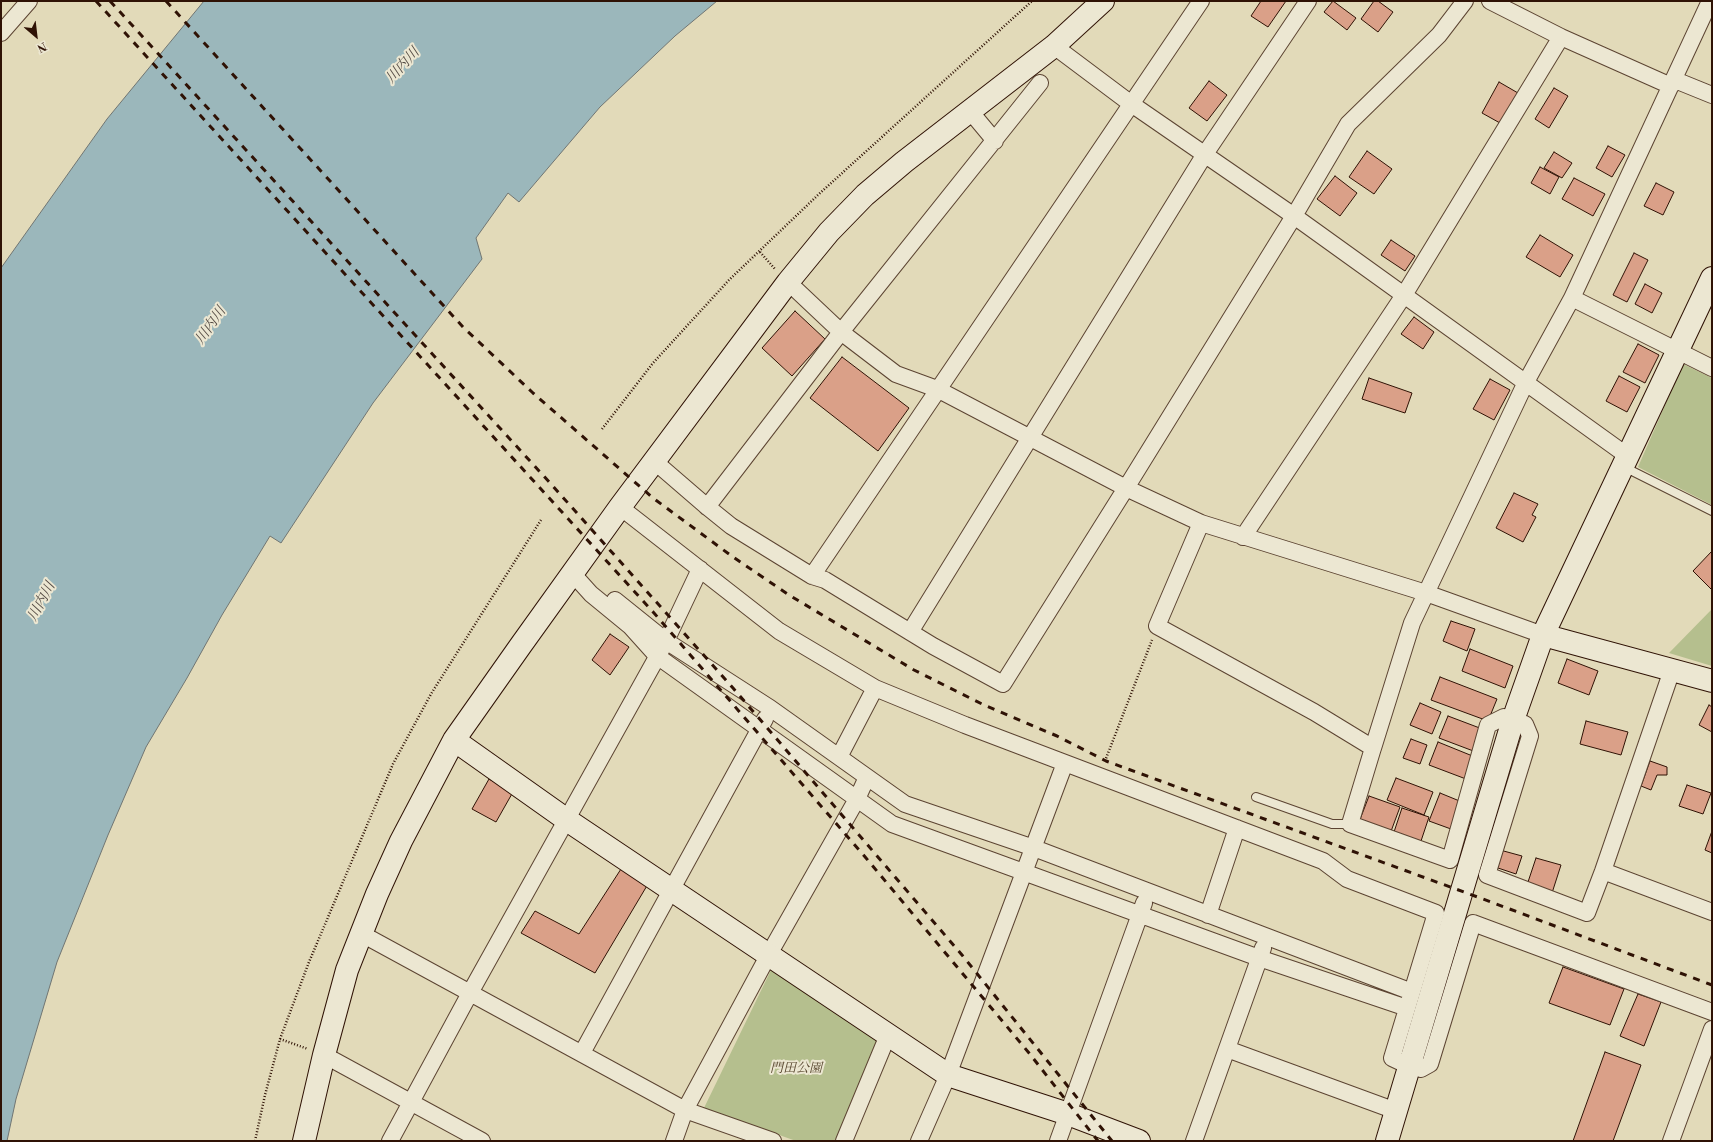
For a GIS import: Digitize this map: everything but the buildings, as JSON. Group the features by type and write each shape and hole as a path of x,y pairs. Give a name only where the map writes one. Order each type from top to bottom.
{"street":[{"path":"1,33 29,1"},
{"path":"304,1141 324,1055 347,970 360,933 401,841 454,740 620,507 788,282 829,232 865,196 970,111 1054,46 1103,1"},
{"path":"812,576 1130,103 1201,1"},
{"path":"910,632 1204,154 1308,1"},
{"path":"654,461 707,507 732,526 812,576 825,580 910,632 1003,684 1294,216 1348,124 1440,34 1465,1"},
{"path":"1490,1 1561,37 1673,83 1712,96"},
{"path":"1672,670 1603,871 1587,913 1487,875 1530,736 1525,724 1504,717 1488,726 1450,860 1350,824 1412,623 1526,382 1572,298 1710,1"},
{"path":"1243,537 1404,295 1561,37"},
{"path":"1054,46 1130,103 1294,216 1526,382 1626,462"},
{"path":"707,507 841,332 1040,83"},
{"path":"970,111 995,141"},
{"path":"1387,1141 1513,720 1543,635 1712,278"},
{"path":"788,282 841,332 896,374 937,389 1126,488 1200,523 1426,593 1543,635 1712,681"},
{"path":"1572,298 1712,368"},
{"path":"620,507 779,631 875,688 965,725 1323,861 1347,880 1436,913 1392,1058 1409,1066 1421,1069 1430,1064 1473,923 1712,1012"},
{"path":"1200,523 1157,626 1314,712 1373,748"},
{"path":"390,1141 470,993 666,641 700,569"},
{"path":"573,574 598,586 666,641 770,708 905,804 1034,848 1412,992"},
{"path":"573,574 591,594 630,626 657,656 892,824 1259,958 1407,1008"},
{"path":"839,757 875,688"},
{"path":"582,1053 761,730 770,708"},
{"path":"454,740 567,820 768,956 948,1075 1068,1114 1139,1141"},
{"path":"919,1141 948,1075 1065,763"},
{"path":"674,1141 685,1110 768,956 857,799 867,777"},
{"path":"1208,915 1238,828"},
{"path":"1603,871 1712,912"},
{"path":"1058,1141 1147,892"},
{"path":"360,933 685,1110 773,1141"},
{"path":"1194,1141 1267,937"},
{"path":"1671,1141 1712,1029"},
{"path":"844,1141 888,1035"},
{"path":"1227,1050 1396,1112"},
{"path":"324,1055 482,1141"}],"lane":[{"path":"1626,462 1712,511"},
{"path":"1256,797 1332,824 1350,824"}],"path":[{"path":"602,429 653,363 729,280 819,194 1032,1"},
{"path":"759,252 788,282"},
{"path":"255,1141 280,1039 333,904 393,764 431,694 541,520"},
{"path":"1099,763 1106,761 1157,626"},
{"path":"280,1039 324,1055"}],"green space":[{"path":"1683,364 1712,378 1712,505 1638,467"},
{"path":"1712,609 1712,666 1669,653"},
{"name":"門田公園","path":"772,968 879,1040 838,1141 796,1141 704,1108"}],"water":[{"name":"川内川","path":"204,1 717,1 675,36 600,107 519,202 508,193 476,238 482,259 373,403 281,543 270,536 222,615 146,747 108,835 57,962 16,1099 7,1141 1,1141 1,268 107,119"}],"railway":[{"path":"96,1 654,613 866,858 1029,1053 1098,1141"},
{"path":"110,1 551,484 733,688 962,955 1112,1141"},
{"path":"166,1 463,327 533,393 653,498 733,557 789,595 914,670 982,704 1057,736 1106,761 1483,899 1712,985"}]}
